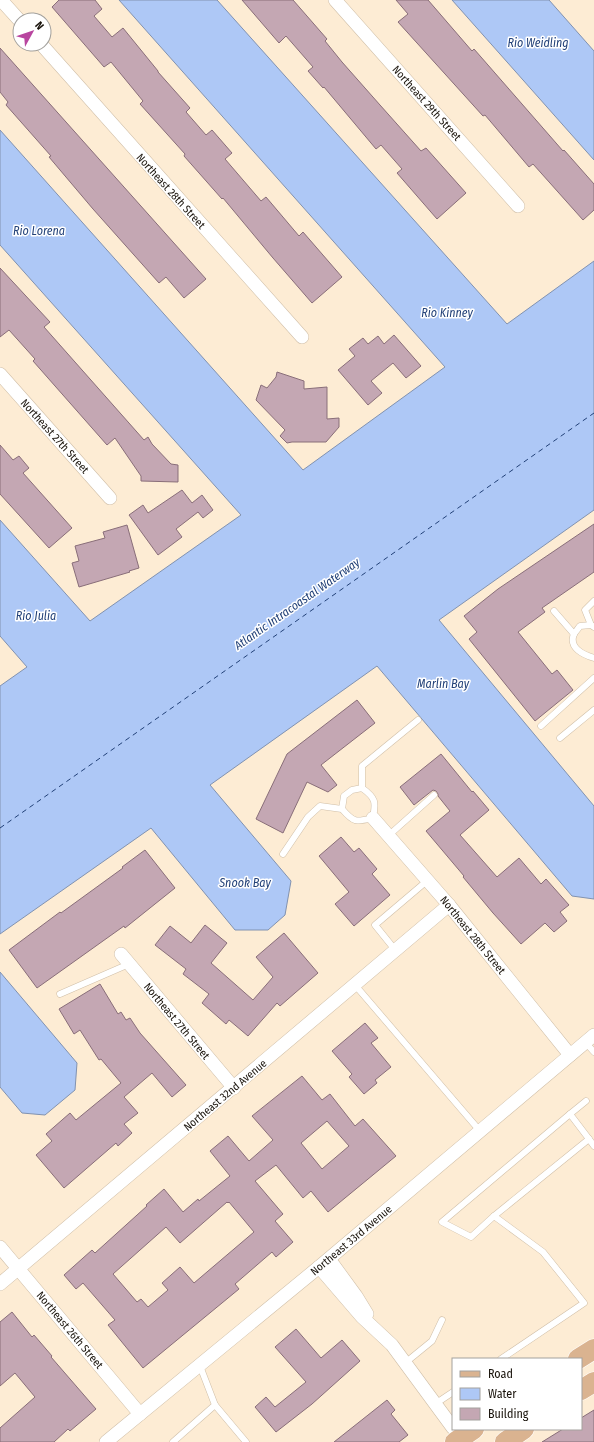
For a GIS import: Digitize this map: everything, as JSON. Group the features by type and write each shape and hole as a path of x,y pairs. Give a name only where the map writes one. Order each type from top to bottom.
{"main road":[{"path":"580,1358 594,1349"},
{"path":"582,1389 594,1382"},
{"path":"505,1442 523,1430"}],"street":[{"path":"1,0 12,12"},
{"name":"Northeast 29th Street","path":"335,0 518,206"},
{"name":"Northeast 28th Street","path":"47,52 302,338"},
{"name":"Northeast 27th Street","path":"0,374 110,498"},
{"name":"Northeast 28th Street","path":"373,818 450,905 570,1055"},
{"name":"Northeast 32nd Avenue","path":"0,1284 450,905"},
{"name":"Northeast 27th Street","path":"125,959 234,1088"},
{"name":"Northeast 33rd Avenue","path":"106,1442 319,1268 589,1038"},
{"name":"Northeast 26th Street","path":"0,1247 140,1414"},
{"path":"329,1259 356,1296 377,1331"},
{"path":"319,1268 362,1317 392,1345 452,1425"}],"lane":[{"path":"594,601 585,610 593,626 580,626 574,634 574,644 580,652 594,658"},
{"path":"554,611 574,634"},
{"path":"541,726 594,678"},
{"path":"560,738 594,710"},
{"path":"362,788 362,766 418,720"},
{"path":"283,854 308,817 320,806 342,809 350,818 359,821 373,818 375,804 371,795 362,788 352,790 344,796 342,809"},
{"path":"388,836 434,795"},
{"path":"396,951 375,925 428,880"},
{"path":"60,994 125,959"},
{"path":"355,985 480,1131"},
{"path":"589,1038 594,1052"},
{"path":"586,1101 442,1222 471,1237 494,1216 589,1139"},
{"path":"570,1114 594,1146"},
{"path":"494,1216 543,1252 584,1303 502,1358"},
{"path":"405,1363 432,1341 442,1320"},
{"path":"200,1366 215,1406 246,1442"},
{"path":"435,1404 452,1393"},
{"path":"173,1442 215,1406"}],"water":[{"path":"119,0 217,0 507,324 594,261 594,510 439,620 594,806 594,899 572,896 377,666 210,785 291,881 285,915 268,930 235,930 151,828 0,934 0,686 27,667 0,636 0,520 90,621 241,515 0,245 0,130 303,470 445,367"},
{"name":"Rio Weidling","path":"452,0 549,0 594,51 594,160"},
{"path":"0,972 77,1063 75,1090 45,1115 22,1113 0,1087"}],"building":[{"path":"59,0 95,0 102,9 94,16 112,37 123,28 158,72 190,108 186,112 206,135 212,130 232,153 225,159 261,201 266,197 299,236 303,232 342,277 312,303 223,198 222,199 184,156 185,154 140,104 143,101 111,62 104,67 52,7"},
{"path":"242,0 293,0 327,39 325,41 342,62 421,151 426,148 466,193 437,219 397,173 402,169 381,145 376,149 324,87 323,88 308,71 313,67 286,36 279,43"},
{"path":"396,0 428,0 472,51 474,49 563,151 564,150 594,184 594,210 583,220 533,164 529,167 485,115 483,116 398,22 408,14"},
{"path":"0,48 206,279 184,298 166,277 159,283 93,209 49,157 51,156 6,105 8,102 0,92"},
{"path":"0,268 50,322 44,327 144,440 148,437 152,444 171,464 178,465 178,482 141,481 141,476 115,438 107,445 33,361 35,359 9,330 0,337"},
{"path":"394,335 421,366 406,378 393,363 371,381 382,393 368,405 338,370 355,356 349,349 363,338 368,344 378,336 384,344"},
{"path":"277,372 304,381 304,389 327,387 327,419 339,418 339,427 326,442 287,443 280,436 285,430 256,400 261,385 267,388 276,377"},
{"path":"0,445 13,460 19,456 29,468 23,473 72,528 49,548 0,494"},
{"path":"182,490 192,503 202,495 213,510 203,518 198,512 176,529 182,537 158,555 129,515 143,505 148,513"},
{"path":"594,524 594,572 542,608 545,612 518,632 552,674 557,670 573,690 535,721 469,639 477,632 464,616 498,589"},
{"path":"127,525 139,568 79,587 72,563 79,561 75,546 105,538 103,532"},
{"path":"357,700 375,723 321,765 337,785 328,792 307,782 283,833 256,819 287,754"},
{"path":"441,754 489,810 460,835 497,877 519,858 541,884 546,879 569,905 560,912 567,921 554,932 545,923 521,944 493,913 426,831 450,811 438,796 436,791 433,790 414,805 400,787"},
{"path":"341,837 354,852 359,848 377,869 372,874 390,895 354,926 335,904 349,892 319,856"},
{"path":"145,850 175,888 125,928 124,926 37,988 9,950 123,868 122,867"},
{"path":"205,925 227,943 211,963 253,1000 273,977 256,957 284,933 318,973 280,1006 277,1003 248,1036 229,1020 226,1024 202,1003 209,994 183,974 186,969 155,945 170,926 191,943"},
{"path":"100,984 118,1014 121,1012 126,1020 130,1018 140,1033 186,1085 172,1097 152,1073 124,1097 138,1113 124,1124 132,1133 118,1146 116,1143 64,1188 36,1155 52,1141 46,1134 70,1113 76,1120 121,1083 101,1059 99,1060 80,1030 74,1034 59,1009"},
{"path":"365,1023 378,1038 371,1043 391,1067 375,1080 377,1083 364,1094 349,1077 352,1074 332,1051"},
{"path":"302,1076 322,1100 330,1094 355,1126 363,1119 396,1156 328,1212 311,1191 303,1198 276,1165 255,1181 283,1214 275,1221 293,1242 276,1257 272,1252 235,1284 239,1289 143,1368 108,1325 115,1320 83,1283 76,1289 64,1275 92,1250 95,1253 164,1189 183,1212 230,1176 210,1151 228,1136 249,1161 273,1140 252,1116","holes":["327,1121 349,1146 322,1169 301,1143","227,1202 229,1202 254,1232 194,1283 180,1267 162,1283 168,1290 148,1307 141,1299 137,1302 113,1274 166,1227 180,1243"]},
{"path":"12,1312 32,1337 34,1335 96,1409 70,1431 68,1429 54,1442 0,1442 0,1428 35,1397 15,1373 0,1386 0,1322"},
{"path":"296,1329 321,1358 342,1340 360,1361 312,1404 276,1432 255,1407 266,1397 275,1407 306,1382 275,1347"},
{"path":"387,1400 395,1410 391,1414 408,1435 399,1442 334,1442"},
{"path":"594,1410 594,1442 542,1442 561,1430 582,1430 582,1417"}],"ferry route":[{"path":"0,828 594,413"}],"water label":[{"name":"Rio Lorena","path":"39,231"},
{"name":"Rio Kinney","path":"447,313"},
{"name":"Atlantic Intracoastal Waterway","path":"297,604"},
{"name":"Rio Julia","path":"36,616"},
{"name":"Marlin Bay","path":"443,684"},
{"name":"Snook Bay","path":"245,883"}]}
